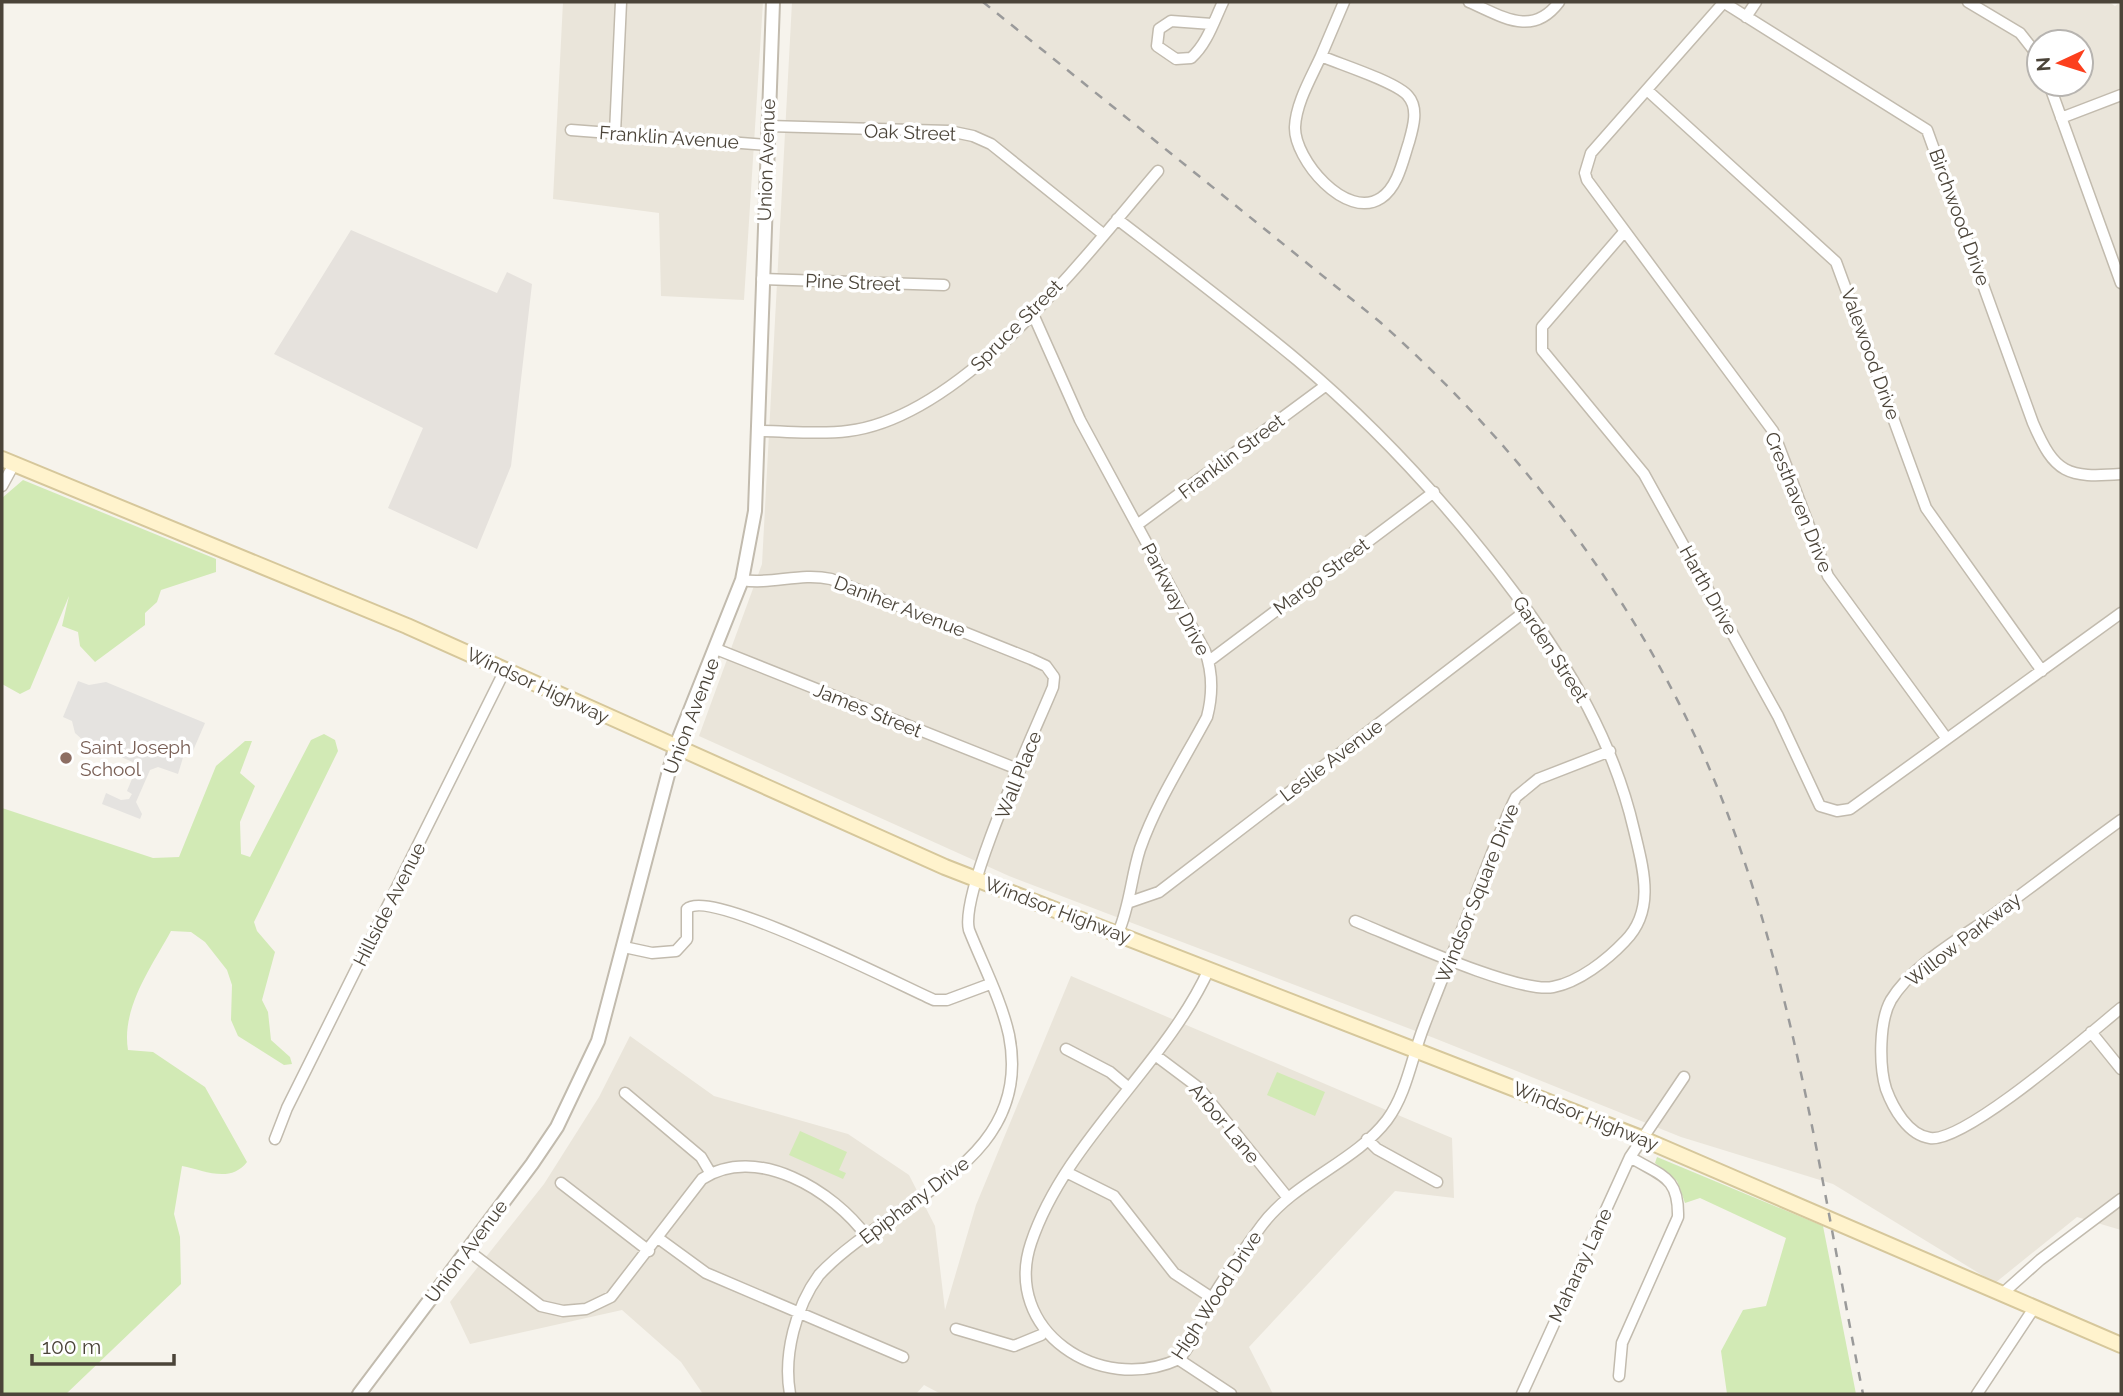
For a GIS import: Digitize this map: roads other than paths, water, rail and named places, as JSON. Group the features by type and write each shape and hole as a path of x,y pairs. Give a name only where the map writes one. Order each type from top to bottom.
{"main road":[{"name":"Windsor Highway","path":"8,461 309,584 675,748 975,877 1642,1138 2121,1345"}],"street":[{"path":"615,133 621,2"},
{"name":"Union Avenue","path":"359,1394 538,1154 576,1092 598,1041 675,748 742,580 755,511 773,2"},
{"path":"1212,24 1171,21 1160,29 1156,37 1157,46 1176,59 1191,58 1198,52 1212,24 1223,2"},
{"path":"1321,56 1402,90 1412,101 1415,113 1401,167 1387,192 1376,201 1362,204 1351,202 1331,189 1311,169 1298,145 1295,127 1299,108 1321,56 1344,2"},
{"path":"1469,2 1510,20 1526,23 1551,13 1559,2"},
{"path":"1624,232 1590,187 1585,173 1591,153 1724,2"},
{"name":"Birchwood Drive","path":"1724,2 1927,130 2033,424 2049,458 2057,466 2073,472 2097,476 2121,474"},
{"path":"1746,17 1756,2"},
{"path":"1968,2 2020,33 2025,39"},
{"name":"Valewood Drive","path":"1644,94 1836,262 1926,508 2042,671"},
{"path":"2061,118 2121,95"},
{"path":"2054,98 2121,282"},
{"name":"Oak Street","path":"768,125 949,131 973,136 1001,152 1103,234"},
{"name":"Franklin Avenue","path":"571,130 767,145"},
{"name":"Spruce Street","path":"757,431 849,431 897,416 947,389 974,370 1032,312 1158,171"},
{"name":"Garden Street","path":"1117,219 1299,362 1434,492 1527,610 1580,691 1609,751 1626,796 1644,880 1644,913 1631,935 1575,980 1552,988 1517,985 1355,921"},
{"name":"Cresthaven Drive","path":"1624,232 1773,432 1828,576 1947,739"},
{"name":"Harth Drive","path":"1624,232 1542,327 1542,350 1644,474 1778,716 1812,795 1820,806 1831,810 1850,809 2121,613"},
{"name":"Pine Street","path":"762,279 944,285"},
{"name":"Parkway Drive","path":"1032,312 1080,420 1180,601 1209,660 1212,700 1207,717 1147,830 1136,863 1130,901 1118,933"},
{"name":"Franklin Street","path":"1137,525 1325,386"},
{"path":"2,486 8,461"},
{"name":"Margo Street","path":"1209,660 1434,492"},
{"name":"Daniher Avenue","path":"742,580 762,582 809,575 831,579 1018,654 1051,671"},
{"name":"Leslie Avenue","path":"1130,901 1159,892 1527,610"},
{"name":"James Street","path":"716,649 1020,770"},
{"name":"Hillside Avenue","path":"275,1139 287,1108 505,670"},
{"name":"Wall Place","path":"975,877 1053,687 1051,671"},
{"name":"Windsor Square Drive","path":"1416,1049 1516,797 1538,779 1609,751"},
{"name":"Willow Parkway","path":"2121,820 1933,959 1898,991 1885,1016 1885,1085 1893,1105 1906,1124 1920,1136 1932,1139 1949,1136 1965,1129 2121,1008"},
{"name":"Epiphany Drive","path":"790,1394 790,1360 799,1312 819,1275 967,1162 1000,1120 1010,1093 1013,1065 1009,1033 967,921 975,877"},
{"path":"624,947 652,953 676,951 687,939 687,909 701,904 764,922 934,1000 947,1000 990,984"},
{"path":"1060,1360 1041,1335 1031,1307 1026,1273 1027,1255 1032,1239 1068,1173 1093,1135 1196,998 1209,969"},
{"path":"2091,1032 2121,1069"},
{"path":"1066,1049 1110,1072 1129,1088"},
{"name":"High Wood Drive","path":"1142,1381 1178,1359 1212,1298 1265,1221 1288,1198 1367,1139 1388,1119 1399,1098 1416,1049"},
{"name":"Arbor Lane","path":"1155,1055 1199,1088 1288,1198"},
{"name":"Maharay Lane","path":"1522,1394 1630,1157 1684,1077"},
{"path":"625,1093 701,1157 711,1174"},
{"path":"1367,1139 1377,1149 1437,1182"},
{"path":"1619,1376 1622,1343 1678,1217 1678,1194 1671,1183 1630,1157"},
{"path":"466,1249 541,1306 576,1312 611,1297 649,1251 689,1195 711,1174 718,1169 743,1165 765,1168 835,1201 851,1215 867,1237"},
{"path":"1068,1173 1114,1196 1174,1273 1212,1298"},
{"path":"561,1183 649,1251"},
{"path":"2002,1294 2040,1260 2121,1199"},
{"path":"658,1238 706,1273 903,1357"},
{"path":"1977,1394 2034,1308"},
{"path":"956,1329 1014,1346 1041,1335"},
{"path":"1178,1359 1231,1394"}],"railway":[{"path":"983,2 1380,322 1436,375 1490,431 1540,490 1587,551 1629,615 1668,682 1702,751 1731,823 1754,892 1775,963 1808,1106 1863,1394"}],"place":[{"name":"Saint Joseph School","path":"66,758"}]}
